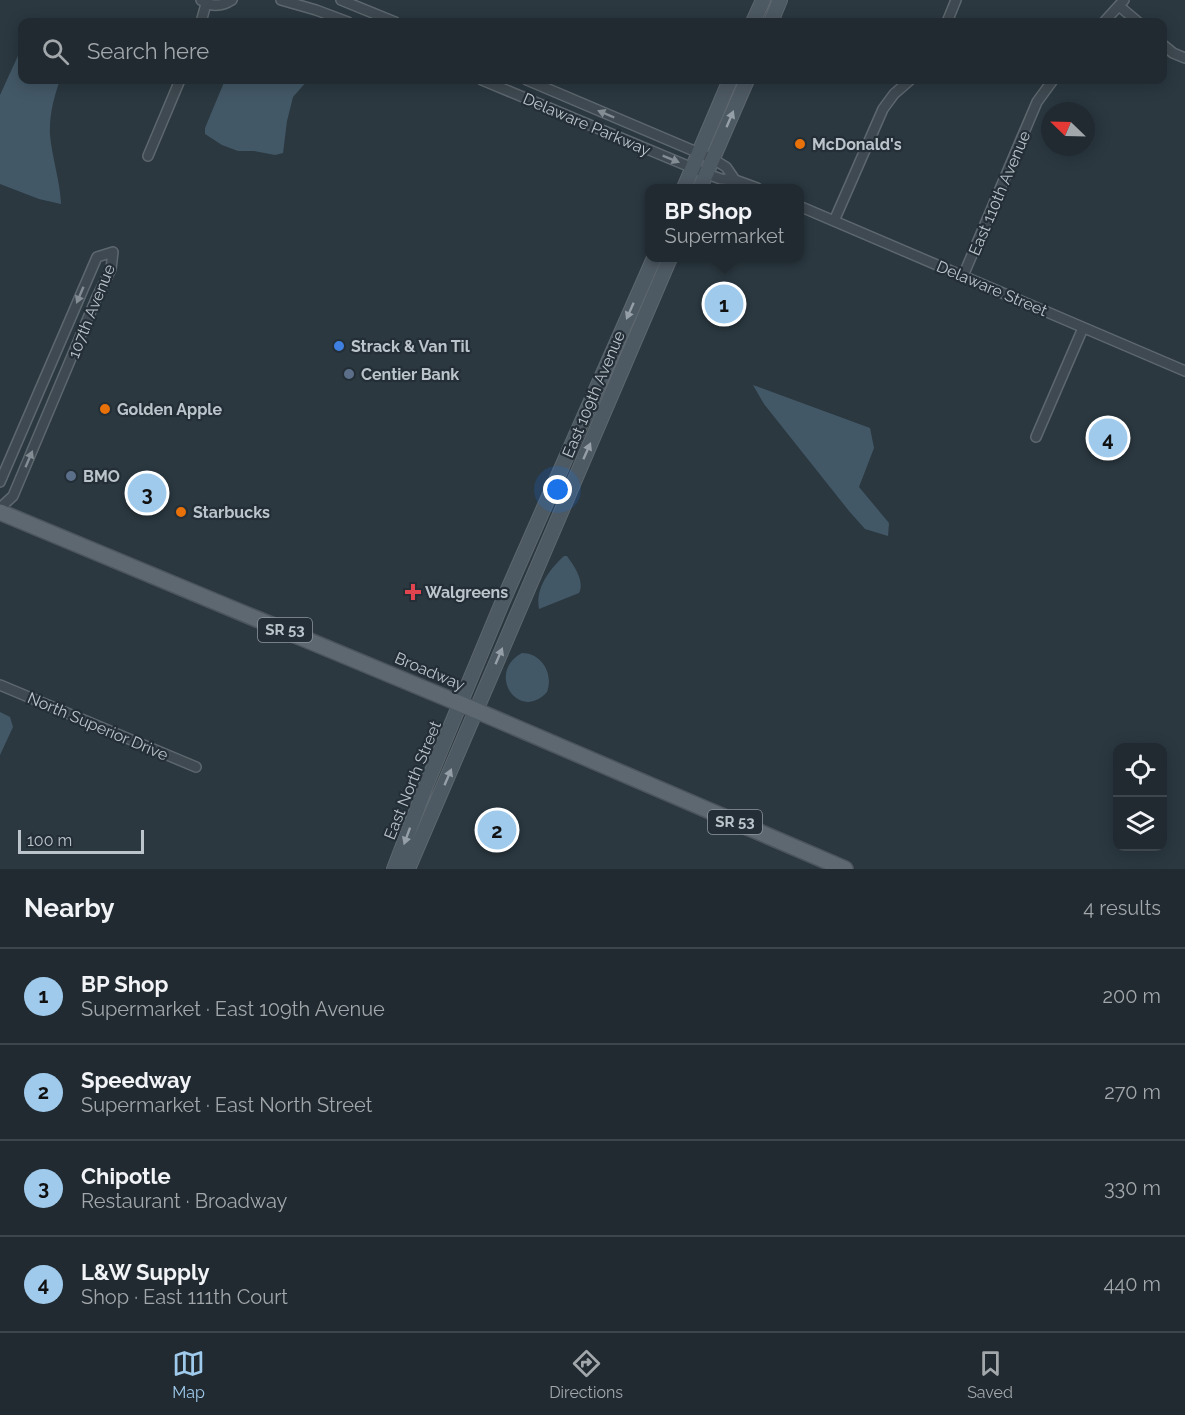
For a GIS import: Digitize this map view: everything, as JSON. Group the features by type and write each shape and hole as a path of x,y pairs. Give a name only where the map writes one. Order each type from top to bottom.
{"main road":[{"path":"755,18 763,0"},
{"path":"773,18 780,0"},
{"path":"686,184 728,84"},
{"path":"702,184 745,84"},
{"name":"East 109th Avenue","path":"460,704 533,530 652,262"},
{"name":"East 109th Avenue","path":"476,710 668,262"},
{"name":"Broadway","path":"0,510 476,710 845,869"},
{"name":"East North Street","path":"394,869 426,783 460,704"},
{"name":"East North Street","path":"408,869 476,710"}],"street":[{"path":"201,18 203,2 223,5 232,0"},
{"path":"281,0 337,18"},
{"path":"341,0 385,18"},
{"path":"949,18 956,0"},
{"path":"1108,18 1122,3 1135,18"},
{"path":"1167,48 1185,58"},
{"path":"148,156 178,84"},
{"name":"Delaware Parkway","path":"492,84 693,168"},
{"name":"Delaware Parkway","path":"536,84 699,153"},
{"path":"834,221 883,109 894,94 905,84"},
{"name":"East 110th Avenue","path":"963,276 1037,102 1050,84"},
{"path":"699,153 726,167 735,180"},
{"path":"693,168 721,179 735,180 745,184"},
{"name":"Delaware Street","path":"804,208 1185,371"},
{"name":"107th Avenue","path":"0,482 97,257 113,252 111,269 96,299 13,496 0,510"},
{"path":"1036,437 1083,328"},
{"name":"North Superior Drive","path":"0,685 196,767"}],"water":[{"path":"18,56 18,84 59,84 52,106 50,128 61,204 39,199 0,184 0,95"},
{"path":"223,84 304,84 293,97 283,153 275,155 238,151 222,145 205,134 205,128"},
{"path":"753,385 870,428 874,448 859,487 889,523 888,536 865,529 764,404"},
{"path":"564,556 567,556 578,574 581,584 579,593 539,609 541,586"},
{"path":"522,653 535,656 540,660 549,678 547,692 536,700 526,702 517,699 510,692 506,682 506,672 511,662"},
{"path":"0,712 10,717 13,727 0,755"}],"place":[{"name":"McDonald's","path":"800,144"},
{"name":"BP Shop","path":"724,304"},
{"name":"Strack & Van Til","path":"339,346"},
{"name":"Centier Bank","path":"349,374"},
{"name":"Golden Apple","path":"105,409"},
{"name":"L&W Supply","path":"1108,438"},
{"name":"BMO","path":"71,476"},
{"name":"Chipotle","path":"147,493"},
{"name":"Starbucks","path":"181,512"},
{"name":"Walgreens","path":"413,592"},
{"name":"Speedway","path":"497,830"}]}
